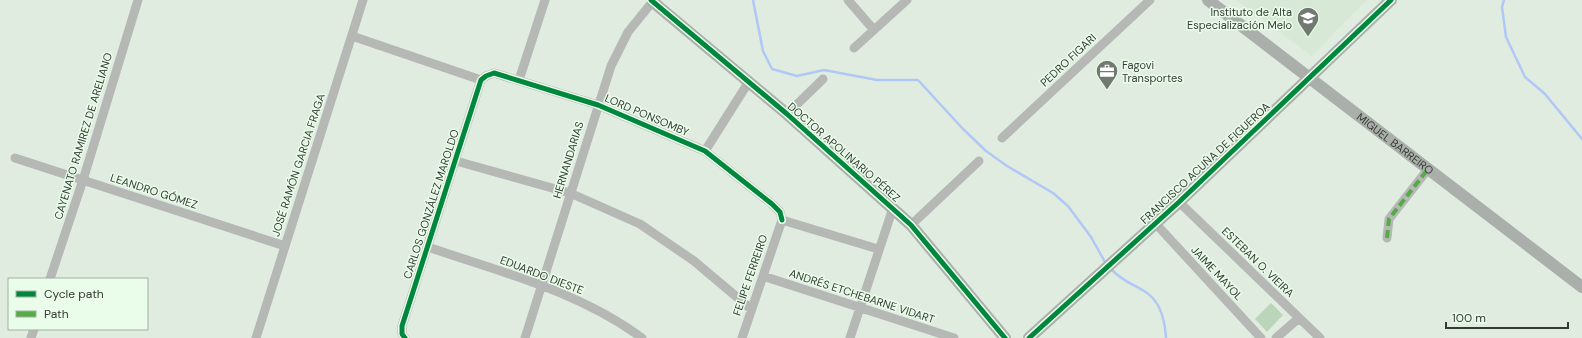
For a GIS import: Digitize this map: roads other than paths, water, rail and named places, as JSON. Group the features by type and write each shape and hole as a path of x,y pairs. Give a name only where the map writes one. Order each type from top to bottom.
{"street":[{"name":"CAYENATO RAMIREZ DE ARELIANO","path":"50,278 83,180 138,0"},
{"name":"JOSÉ RAMÓN GARCIA FRAGA","path":"256,338 363,0"},
{"path":"519,80 545,0"},
{"name":"DOCTOR APOLINARIO PÉREZ","path":"653,0 748,83 787,114 911,225 1005,338"},
{"name":"HERNANDARIAS","path":"525,338 598,105 619,47 628,32 653,0"},
{"path":"848,0 874,30"},
{"path":"854,48 907,0"},
{"name":"PEDRO FIGARI","path":"1002,138 1150,0"},
{"name":"MIGUEL BARREIRO","path":"1208,0 1582,287"},
{"name":"FRANCISCO ACUÑA DE FIGUEROA","path":"1029,338 1156,224 1389,1"},
{"path":"352,36 481,80"},
{"name":"LORD PONSOMBY","path":"481,80 494,73 598,105 705,151 772,204 780,212 782,220"},
{"path":"787,114 823,79"},
{"name":"CARLOS GONZÁLEZ MAROLDO","path":"404,336 402,326 481,80"},
{"path":"705,151 748,83"},
{"name":"LEANDRO GÓMEZ","path":"15,158 286,246"},
{"path":"456,160 570,193 640,224 694,261 751,309"},
{"path":"911,225 980,161"},
{"path":"1386,238 1389,219 1428,169"},
{"name":"ESTEBAN O. VIEIRA","path":"1179,202 1320,338"},
{"path":"850,338 878,249 893,208"},
{"path":"782,220 878,249"},
{"name":"FELIPE FERREIRO","path":"742,338 782,220"},
{"name":"JAIME MAYOL","path":"1156,224 1261,338"},
{"name":"EDUARDO DIESTE","path":"428,247 574,298 601,312 642,338"},
{"name":"ANDRÉS ETCHEBARNE VIDART","path":"763,276 954,338"},
{"path":"1276,338 1299,318"}],"waterway":[{"path":"753,0 763,51 772,69 797,76 824,70 877,80 918,80 963,129 986,151 1007,166 1053,193 1068,206 1091,237 1105,262"},
{"path":"1504,0 1502,7 1506,37 1525,77 1545,94 1582,139"},
{"path":"1112,270 1124,280 1144,291 1158,305 1163,318 1166,338"}],"place":[{"name":"Instituto de Alta Especialización Melo","path":"1308,38"},
{"name":"Fagovi Transportes","path":"1107,90"}]}
